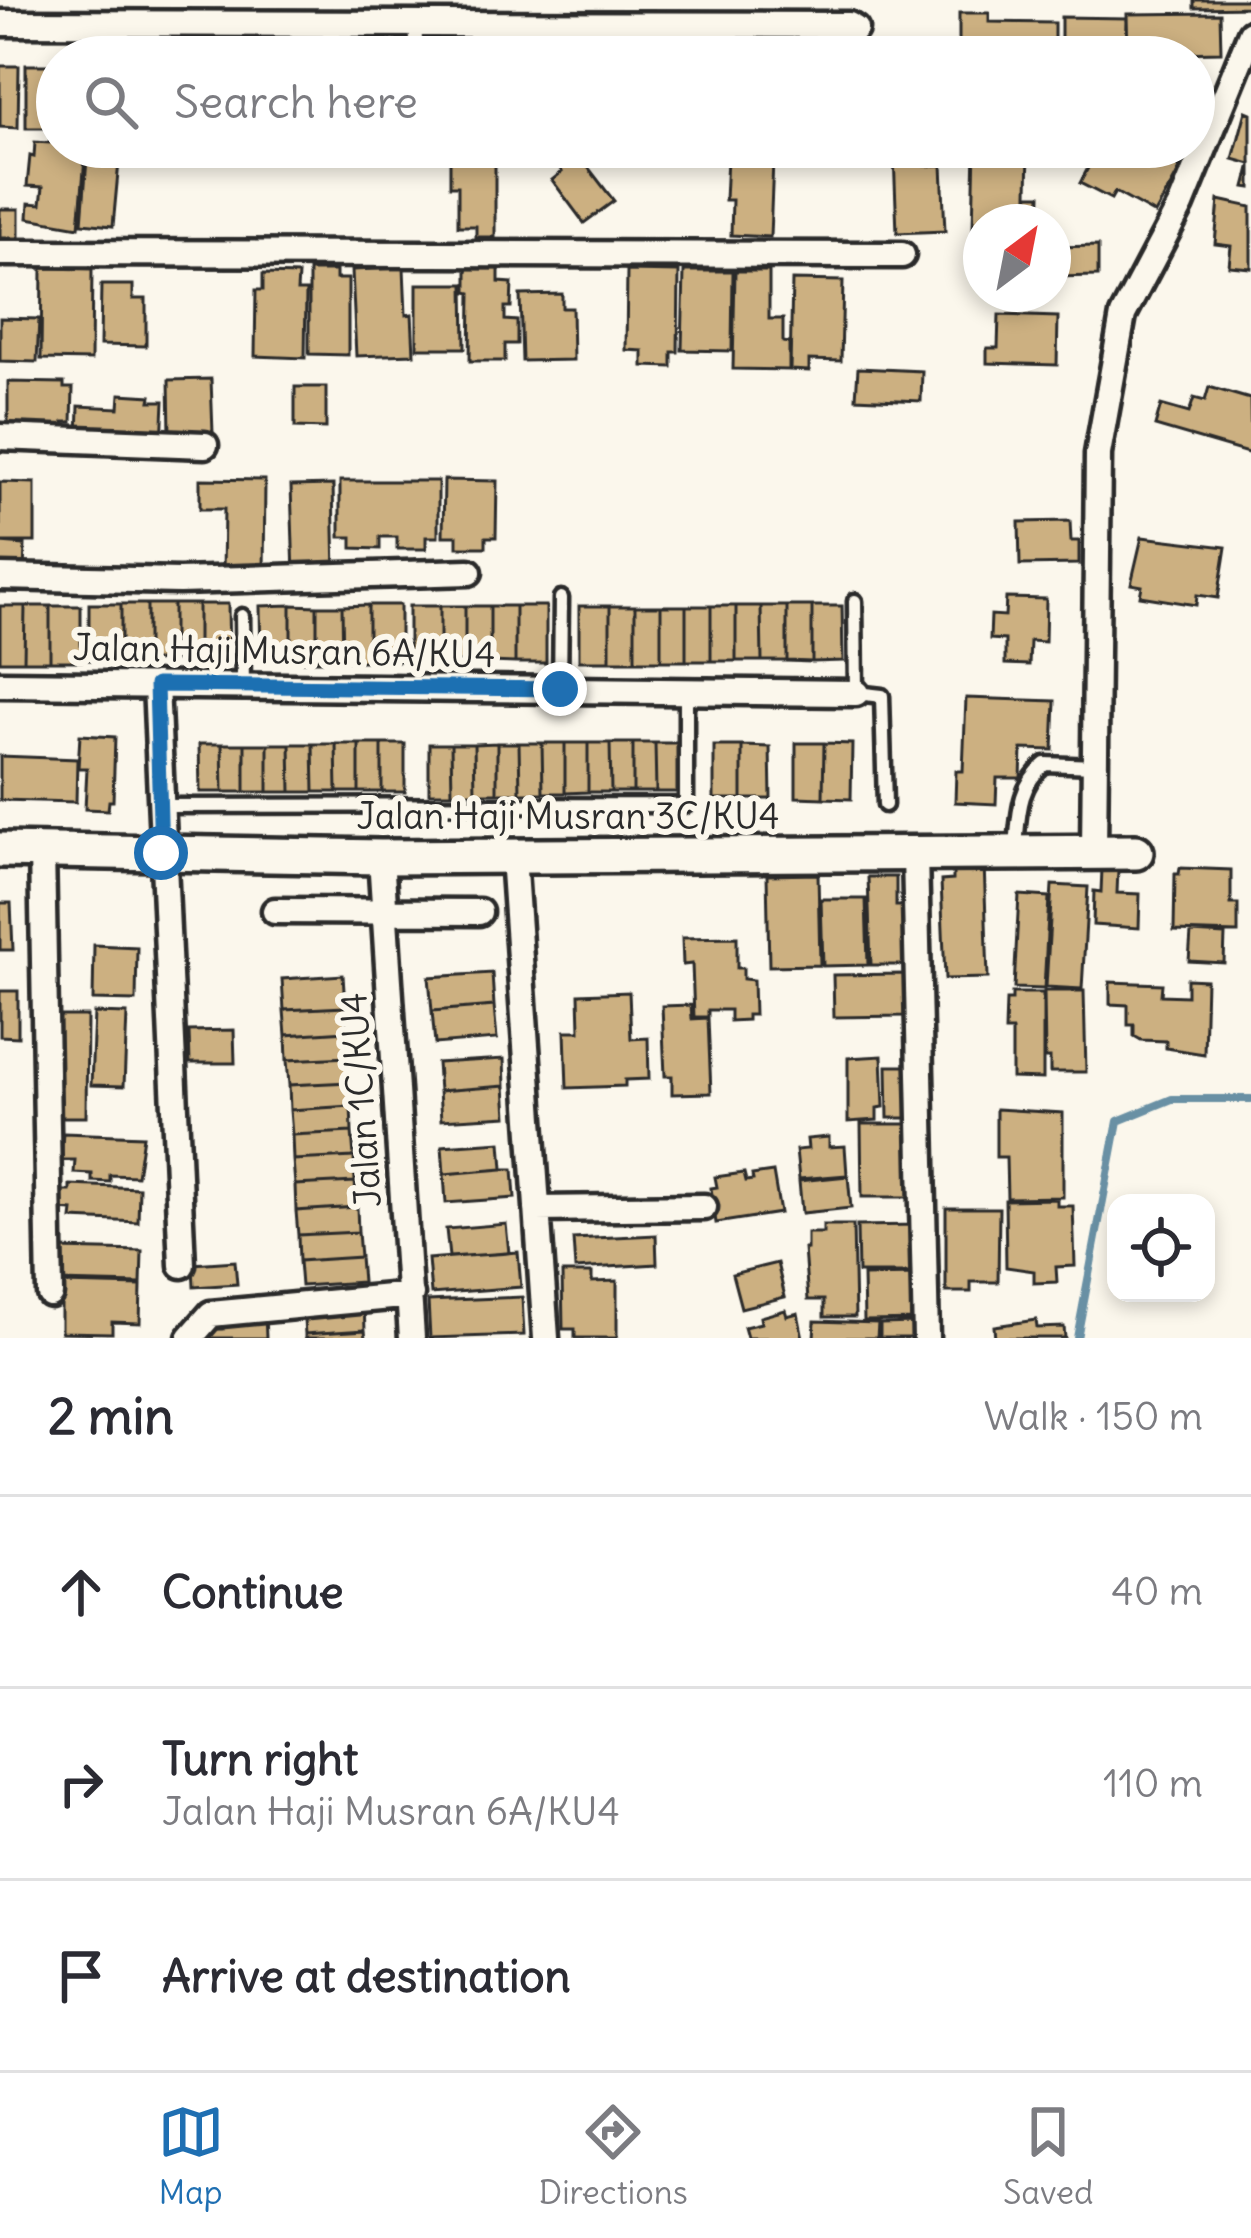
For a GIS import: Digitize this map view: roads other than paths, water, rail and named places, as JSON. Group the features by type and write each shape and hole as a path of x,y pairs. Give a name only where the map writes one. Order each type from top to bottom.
{"street":[{"path":"0,23 849,25 855,29"},
{"path":"1215,121 1251,33"},
{"path":"1094,852 1098,454 1123,315 1196,168"},
{"path":"0,253 902,255"},
{"path":"0,437 205,445"},
{"path":"0,577 178,581 469,572"},
{"name":"Jalan Haji Musran 6A/KU4","path":"0,684 856,693"},
{"path":"156,685 182,1265"},
{"name":"Jalan Haji Musran 3C/KU4","path":"0,850 381,857 1136,852"},
{"path":"42,850 50,1294"},
{"path":"916,854 926,1338"},
{"path":"512,856 546,1338"},
{"name":"Jalan 1C/KU4","path":"381,857 412,1338"},
{"path":"275,911 479,912"},
{"path":"537,1209 704,1207"},
{"path":"190,1338 212,1314 410,1295"}],"lane":[{"path":"415,24 416,36"},
{"path":"855,29 856,36"},
{"path":"560,689 561,598"},
{"path":"856,601 856,693 882,696 885,806"},
{"path":"242,616 242,686"},
{"path":"159,806 686,805 686,691"},
{"path":"1015,853 1022,794 1032,775 1046,764 1095,766"}],"waterway":[{"path":"1077,1338 1118,1121 1172,1099 1251,1099"}]}
